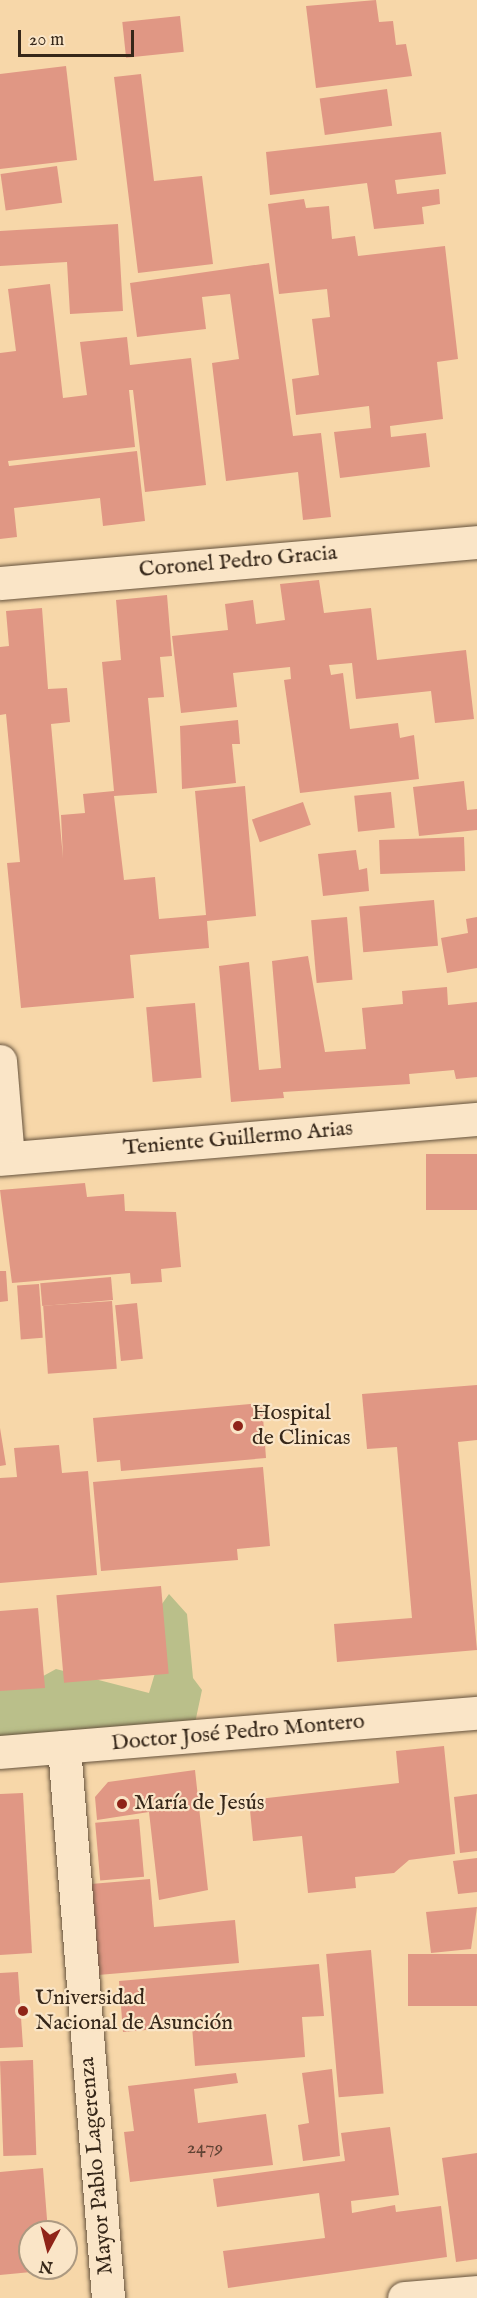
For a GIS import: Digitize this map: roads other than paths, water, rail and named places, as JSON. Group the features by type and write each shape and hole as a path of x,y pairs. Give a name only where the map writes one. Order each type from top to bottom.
{"street":[{"name":"Coronel Pedro Gracia","path":"0,583 477,542"},
{"path":"0,1061 4,1158"},
{"name":"Teniente Guillermo Arias","path":"4,1158 477,1119"},
{"name":"Doctor José Pedro Montero","path":"0,1752 477,1713"},
{"name":"Mayor Pablo Lagerenza","path":"64,1747 108,2298"},
{"path":"404,2298 477,2292"}],"place":[{"name":"Hospital de Clinicas","path":"238,1426"},
{"name":"María de Jesús","path":"122,1804"},
{"name":"Universidad Nacional de Asunción","path":"23,2011"}]}
